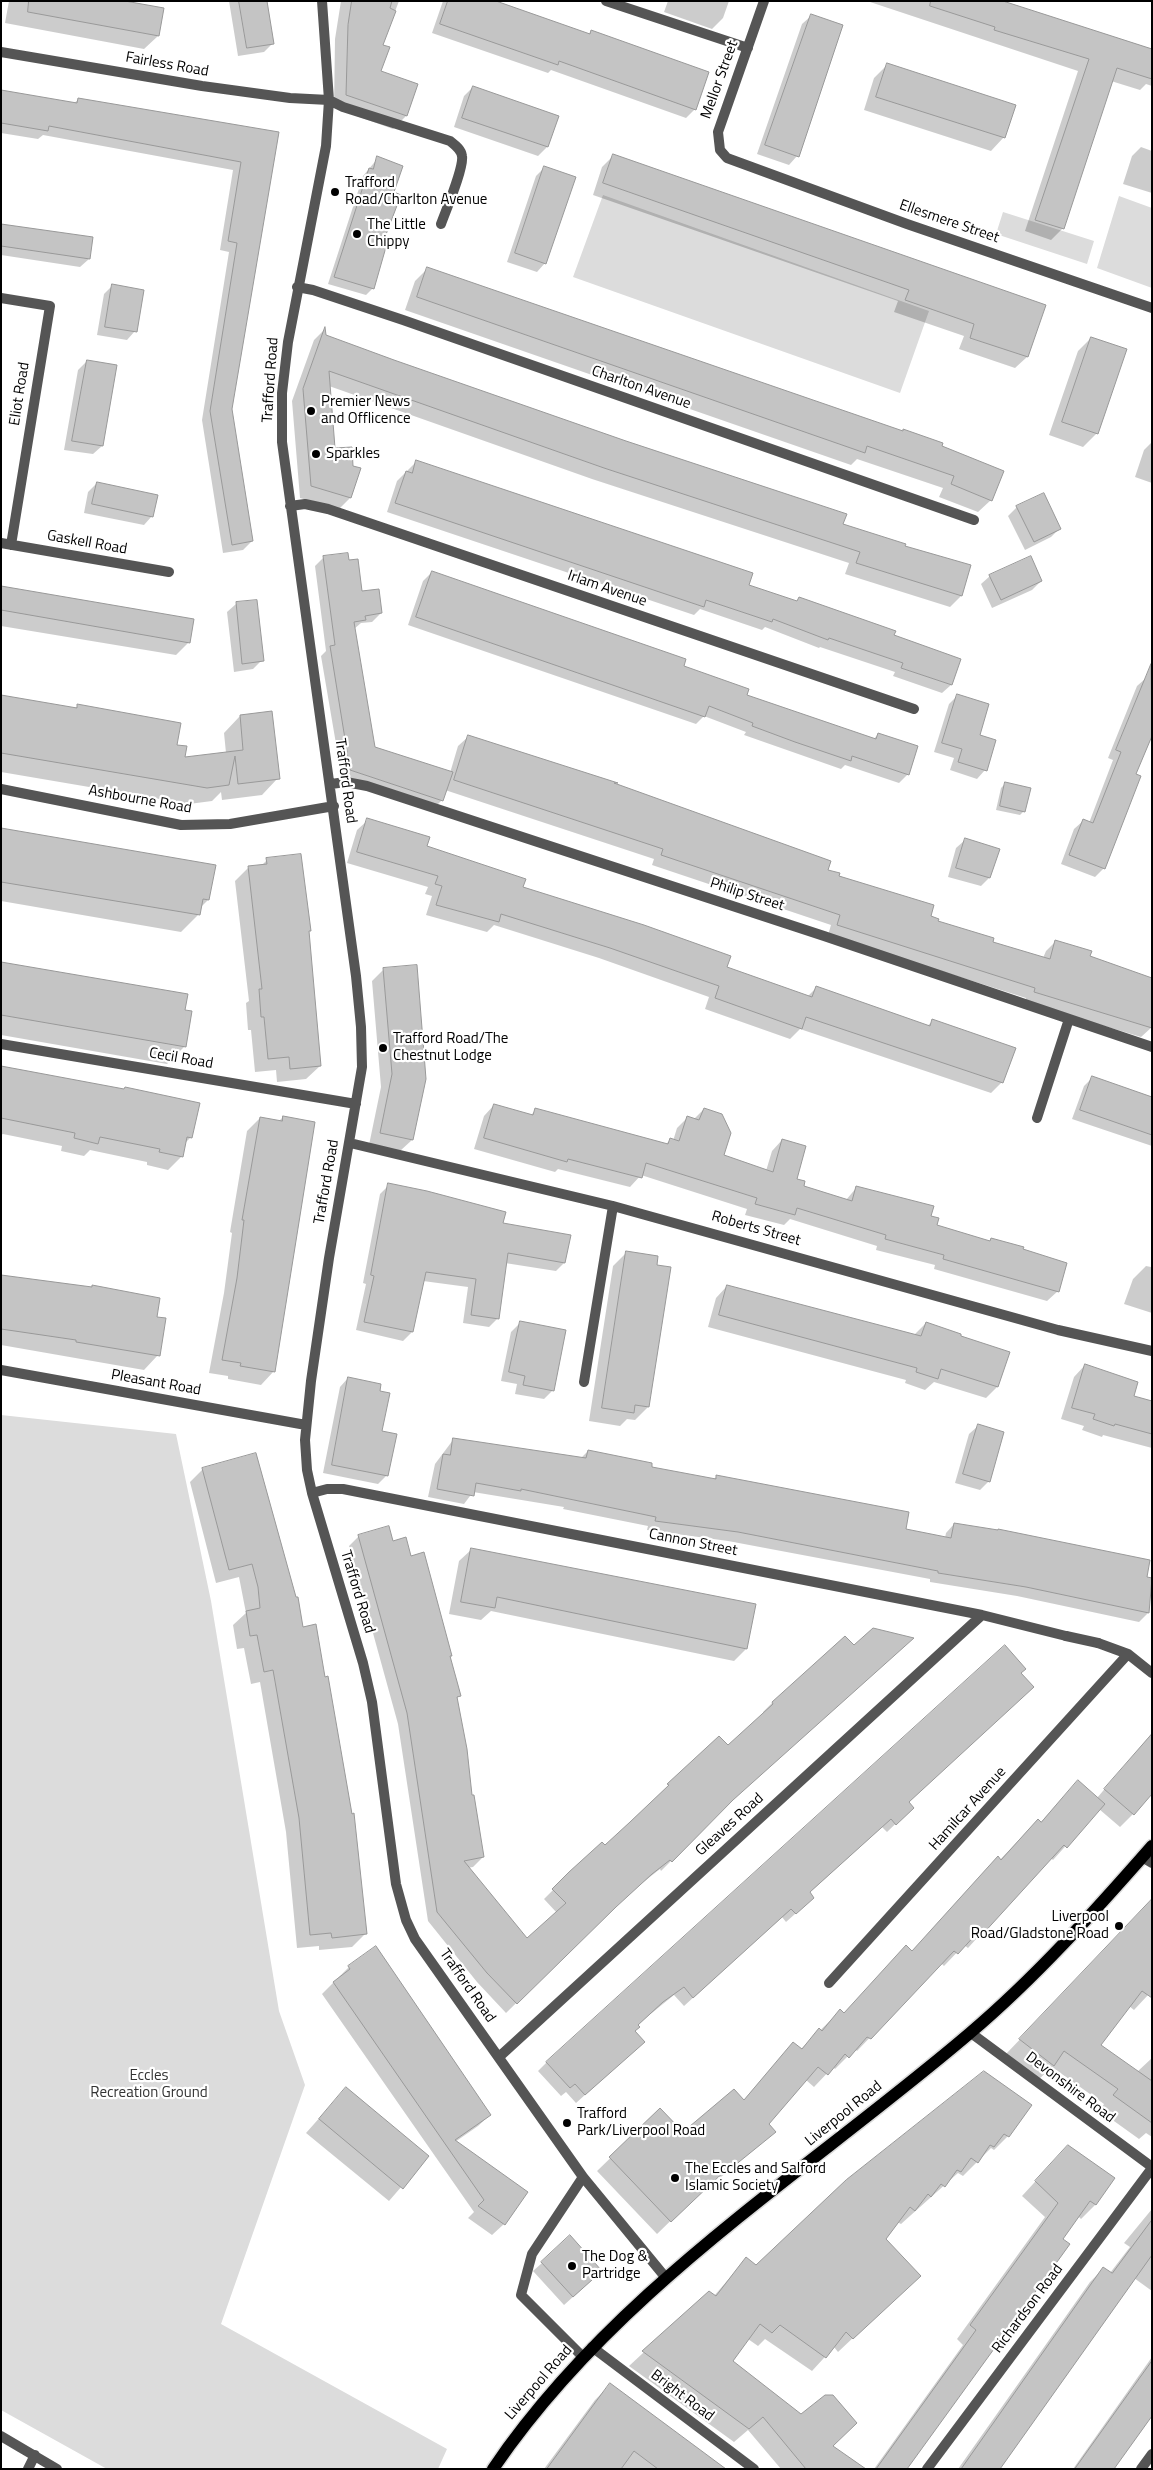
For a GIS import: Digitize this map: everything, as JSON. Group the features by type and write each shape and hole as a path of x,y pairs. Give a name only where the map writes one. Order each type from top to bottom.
{"main road":[{"name":"Liverpool Road","path":"493,2469 522,2426 592,2347 666,2278 971,2033 1147,1860 1152,1846"}],"street":[{"name":"Trafford Road","path":"322,1 329,100 326,146 297,287 288,342 282,393 282,442 334,806 361,1027 362,1066 329,1258 306,1425 307,1470 312,1493 363,1663 372,1702 396,1884 406,1920 415,1939 583,2177 666,2278"},
{"path":"606,1 748,48"},
{"name":"Mellor Street","path":"736,163 727,158 720,150 718,132 764,1"},
{"name":"Fairless Road","path":"1,52 202,86 290,98 329,100"},
{"path":"329,100 343,107 450,141 457,146 462,156 460,167 441,224"},
{"name":"Ellesmere Street","path":"736,163 1152,308"},
{"name":"Charlton Avenue","path":"297,287 313,290 403,320 974,520"},
{"name":"Eliot Road","path":"1,298 50,306 6,544"},
{"name":"Irlam Avenue","path":"290,506 305,504 328,508 914,709"},
{"name":"Gaskell Road","path":"6,544 169,572"},
{"name":"Philip Street","path":"331,784 346,782 368,786 814,932 1152,1046"},
{"name":"Ashbourne Road","path":"1,789 181,825 230,824 334,806"},
{"path":"1037,1118 1068,1019"},
{"name":"Cecil Road","path":"1,1044 356,1104"},
{"name":"Roberts Street","path":"350,1142 613,1206 1058,1330 1152,1351"},
{"path":"584,1382 613,1206"},
{"name":"Pleasant Road","path":"1,1370 306,1425"},
{"name":"Cannon Street","path":"312,1493 327,1489 343,1489 982,1615 1098,1643 1128,1654"},
{"name":"Gleaves Road","path":"499,2057 982,1615"},
{"path":"1128,1654 1152,1673"},
{"name":"Hamilcar Avenue","path":"829,1984 1128,1654"},
{"name":"Devonshire Road","path":"971,2033 1152,2167"},
{"name":"Richardson Road","path":"927,2469 1152,2167"},
{"path":"583,2177 532,2254 521,2295 583,2357"},
{"name":"Bright Road","path":"592,2347 754,2469"},
{"path":"1,2436 57,2469"},
{"path":"1141,2469 1152,2454"},
{"path":"28,2469 36,2456"}],"green space":[{"path":"603,195 929,311 900,393 573,277"},
{"path":"1119,196 1152,208 1152,288 1097,268"},
{"path":"1003,212 1094,241 1087,264 996,234"},
{"name":"Eccles Recreation Ground","path":"1,1415 176,1434 211,1601 279,2011 305,2085 221,2324 447,2449 438,2469 107,2469 1,2410"}],"building":[{"path":"29,1 125,1 164,8 159,36 28,12"},
{"path":"239,1 267,1 274,44 247,48"},
{"path":"352,1 392,1 390,8 396,11 383,45 390,47 381,71 418,84 407,116 346,95 348,25"},
{"path":"448,1 496,1 590,34 591,30 709,72 696,110 559,61 558,65 440,24"},
{"path":"931,1 1003,1 1152,49 1152,79 1117,68 1064,229 1035,220 1089,59 994,30 995,27 930,6"},
{"path":"811,14 843,25 799,157 765,145"},
{"path":"887,63 1016,105 1005,138 876,97"},
{"path":"473,86 559,116 548,147 462,118"},
{"path":"1,90 77,103 78,98 279,132 232,409 253,541 232,545 210,411 237,243 228,241 241,162 49,126 48,131 1,123"},
{"path":"613,154 1046,305 1028,357 970,338 974,324 905,300 909,290 603,183"},
{"path":"377,156 403,166 394,192 401,195 382,245 386,247 374,289 334,277 369,168 373,169"},
{"path":"544,166 576,177 546,264 515,253"},
{"path":"1,224 93,237 90,259 1,246"},
{"path":"427,267 903,431 903,429 943,443 942,446 1004,471 992,501 951,484 954,476 867,446 865,453 417,297"},
{"path":"112,284 144,290 137,332 105,327"},
{"path":"325,327 326,335 626,441 847,514 843,524 906,544 905,546 971,565 962,596 856,563 860,552 604,468 329,371 335,448 352,447 353,466 361,468 351,498 311,486 303,389"},
{"path":"1091,337 1127,349 1098,434 1062,422"},
{"path":"87,360 117,365 103,446 72,441"},
{"path":"416,460 753,573 749,585 797,601 799,597 896,631 894,635 961,659 952,685 901,668 903,663 829,638 828,640 773,619 772,622 706,600 704,607 395,503 406,471 412,473"},
{"path":"97,482 158,495 153,517 92,504"},
{"path":"1044,493 1061,529 1034,542 1016,506"},
{"path":"348,553 349,560 358,559 362,591 379,589 382,613 365,616 366,620 354,622 375,747 453,772 443,801 350,770 330,646 335,645 323,556"},
{"path":"1031,556 1042,581 1001,600 989,575"},
{"path":"432,571 686,659 684,666 749,689 747,695 876,739 878,733 918,746 909,775 852,756 851,761 795,742 752,726 753,723 709,706 705,717 416,617"},
{"path":"1,586 194,619 190,643 1,610"},
{"path":"257,600 264,661 242,664 236,602"},
{"path":"1151,664 1152,736 1136,774 1141,776 1105,869 1069,855 1083,819 1093,823 1121,752 1116,750"},
{"path":"957,694 989,704 980,735 996,740 987,771 958,762 962,749 942,743"},
{"path":"1,695 77,708 77,704 181,723 177,745 187,746 185,757 243,750 240,715 272,711 280,779 238,784 235,756 229,785 207,788 1,753"},
{"path":"468,735 618,783 614,783 831,861 828,870 840,873 839,876 934,905 931,916 939,919 938,921 994,938 993,942 1050,959 1055,940 1092,951 1090,956 1152,978 1152,1028 1034,992 1035,988 837,925 840,915 661,855 663,849 454,780"},
{"path":"1005,782 1031,788 1025,812 1000,806"},
{"path":"367,818 430,837 427,846 526,879 523,887 644,925 731,956 727,967 812,997 816,986 930,1026 932,1019 1016,1048 1003,1083 806,1017 802,1029 715,998 719,986 610,948 501,914 499,922 436,905 442,886 435,884 438,876 357,852"},
{"path":"1,828 216,865 209,900 203,899 200,915 1,882"},
{"path":"965,838 1000,849 990,878 956,868"},
{"path":"301,854 311,931 309,931 321,1066 290,1069 289,1057 268,1059 264,1017 261,1017 259,989 262,989 248,866 267,864 266,858"},
{"path":"1,962 188,994 185,1010 192,1011 186,1047 1,1015"},
{"path":"417,965 426,1079 413,1140 380,1133 392,1074 383,968"},
{"path":"1,1066 124,1089 125,1087 200,1103 192,1138 187,1137 183,1157 159,1152 160,1149 100,1137 98,1144 74,1138 75,1133 1,1118"},
{"path":"1092,1076 1152,1097 1152,1135 1080,1110"},
{"path":"494,1104 533,1115 535,1108 668,1144 670,1138 679,1141 687,1116 699,1120 704,1108 722,1114 731,1133 724,1155 773,1172 782,1139 806,1146 797,1179 805,1181 804,1186 852,1201 856,1186 934,1206 931,1216 939,1218 937,1225 990,1241 991,1238 1024,1247 1023,1249 1067,1263 1059,1292 943,1259 944,1255 885,1239 886,1235 797,1208 795,1215 755,1204 757,1198 646,1163 642,1178 568,1159 567,1162 484,1138"},
{"path":"283,1116 315,1122 275,1372 240,1366 241,1363 222,1360 237,1278 244,1220 242,1220 260,1117 282,1121"},
{"path":"388,1183 427,1191 506,1212 503,1223 571,1235 565,1263 508,1253 499,1319 471,1315 476,1279 426,1272 413,1332 364,1322 374,1276 371,1275"},
{"path":"626,1251 658,1256 657,1265 671,1267 649,1407 635,1405 634,1413 602,1408"},
{"path":"1,1275 92,1287 92,1285 160,1298 157,1317 166,1318 160,1356 76,1342 76,1340 1,1329"},
{"path":"727,1285 921,1336 926,1322 1010,1352 998,1387 941,1369 938,1379 916,1372 917,1368 719,1315"},
{"path":"520,1321 566,1330 554,1391 523,1385 525,1376 509,1372"},
{"path":"1085,1364 1138,1382 1134,1396 1152,1401 1152,1434 1115,1424 1114,1426 1093,1419 1095,1414 1072,1408"},
{"path":"348,1377 381,1384 380,1391 390,1393 382,1431 397,1434 388,1476 332,1465"},
{"path":"978,1424 1004,1432 990,1482 963,1474"},
{"path":"453,1438 586,1458 588,1450 652,1463 652,1467 716,1479 716,1475 909,1512 906,1529 951,1538 954,1523 998,1529 1150,1560 1147,1577 1152,1578 1149,1613 1026,1587 938,1573 938,1571 738,1532 655,1521 656,1517 521,1489 521,1491 476,1483 474,1496 437,1489 443,1454 450,1455"},
{"path":"256,1453 296,1597 298,1597 303,1627 316,1624 325,1677 328,1676 352,1814 354,1813 367,1934 332,1938 331,1933 310,1935 299,1818 273,1670 264,1672 257,1635 250,1636 246,1611 260,1608 258,1587 252,1564 229,1570 202,1468"},
{"path":"389,1526 393,1541 406,1537 411,1556 424,1552 461,1696 457,1697 467,1749 472,1795 474,1795 484,1857 464,1861 527,1938 566,1903 552,1889 569,1872 602,1842 605,1845 719,1736 728,1745 845,1636 854,1645 873,1628 914,1638 733,1800 672,1862 670,1860 652,1874 616,1907 517,2004 487,1973 437,1912 407,1713 358,1535"},
{"path":"471,1548 756,1604 747,1649 497,1597 495,1608 461,1602"},
{"path":"1005,1645 1026,1669 1021,1673 1034,1687 909,1802 914,1808 896,1825 891,1819 810,1892 814,1898 796,1914 791,1909 693,1998 684,1987 663,2002 638,2025 640,2027 635,2031 645,2042 585,2095 575,2084 570,2088 546,2062"},
{"path":"1152,1734 1152,1794 1134,1815 1104,1789"},
{"path":"1078,1780 1105,1804 1067,1848 1064,1845 981,1936 977,1933 958,1954 954,1951 871,2039 867,2037 849,2058 845,2054 828,2075 818,2067 769,2124 776,2132 734,2166 732,2164 671,2222 609,2157 660,2108 683,2132 734,2089 744,2100 793,2042 802,2049 819,2028 822,2031 840,2009 844,2013 906,1945 912,1951 998,1856 1001,1860 1038,1819 1041,1822"},
{"path":"1152,1899 1152,1998 1142,1991 1101,2045 1152,2081 1152,2123 1113,2095 1118,2089 1064,2051 1054,2066 1019,2039"},
{"path":"376,1946 491,2115 455,2140 528,2192 505,2225 478,2206 484,2200 333,1982 350,1969 348,1966"},
{"path":"984,2071 1032,2105 1009,2137 1004,2134 994,2147 990,2145 978,2163 971,2158 961,2172 957,2170 945,2187 941,2184 931,2197 928,2194 915,2211 910,2207 886,2239 921,2276 853,2339 846,2332 826,2358 780,2325 772,2333 760,2324 733,2361 801,2414 825,2395 833,2395 857,2423 833,2446 866,2469 806,2469 763,2417 749,2429 642,2351 709,2291 716,2296 746,2257 756,2265 846,2180"},
{"path":"346,2087 429,2156 403,2189 319,2119"},
{"path":"1068,2145 1115,2178 1096,2205 1090,2201 1063,2239 1070,2244 907,2469 876,2469 976,2330 970,2325 1058,2203 1035,2181"},
{"path":"1152,2220 1152,2255 1000,2469 961,2469 1103,2267 1112,2273"},
{"name":"The Dog & Partridge","path":"570,2235 602,2271 573,2297 541,2262"},
{"path":"1152,2361 1152,2416 1114,2469 1075,2469"},
{"path":"610,2383 726,2469 658,2469 634,2451 621,2469 547,2469"}],"place":[{"name":"Trafford Road/Charlton Avenue","path":"335,192"},
{"name":"The Little Chippy","path":"357,234"},
{"name":"Premier News and Offlicence","path":"311,411"},
{"name":"Sparkles","path":"316,454"},
{"name":"Trafford Road/The Chestnut Lodge","path":"383,1048"},
{"name":"Liverpool Road/Gladstone Road","path":"1119,1926"},
{"name":"Trafford Park/Liverpool Road","path":"567,2123"},
{"name":"The Eccles and Salford Islamic Society","path":"675,2178"},
{"name":"The Dog & Partridge","path":"572,2266"}]}
